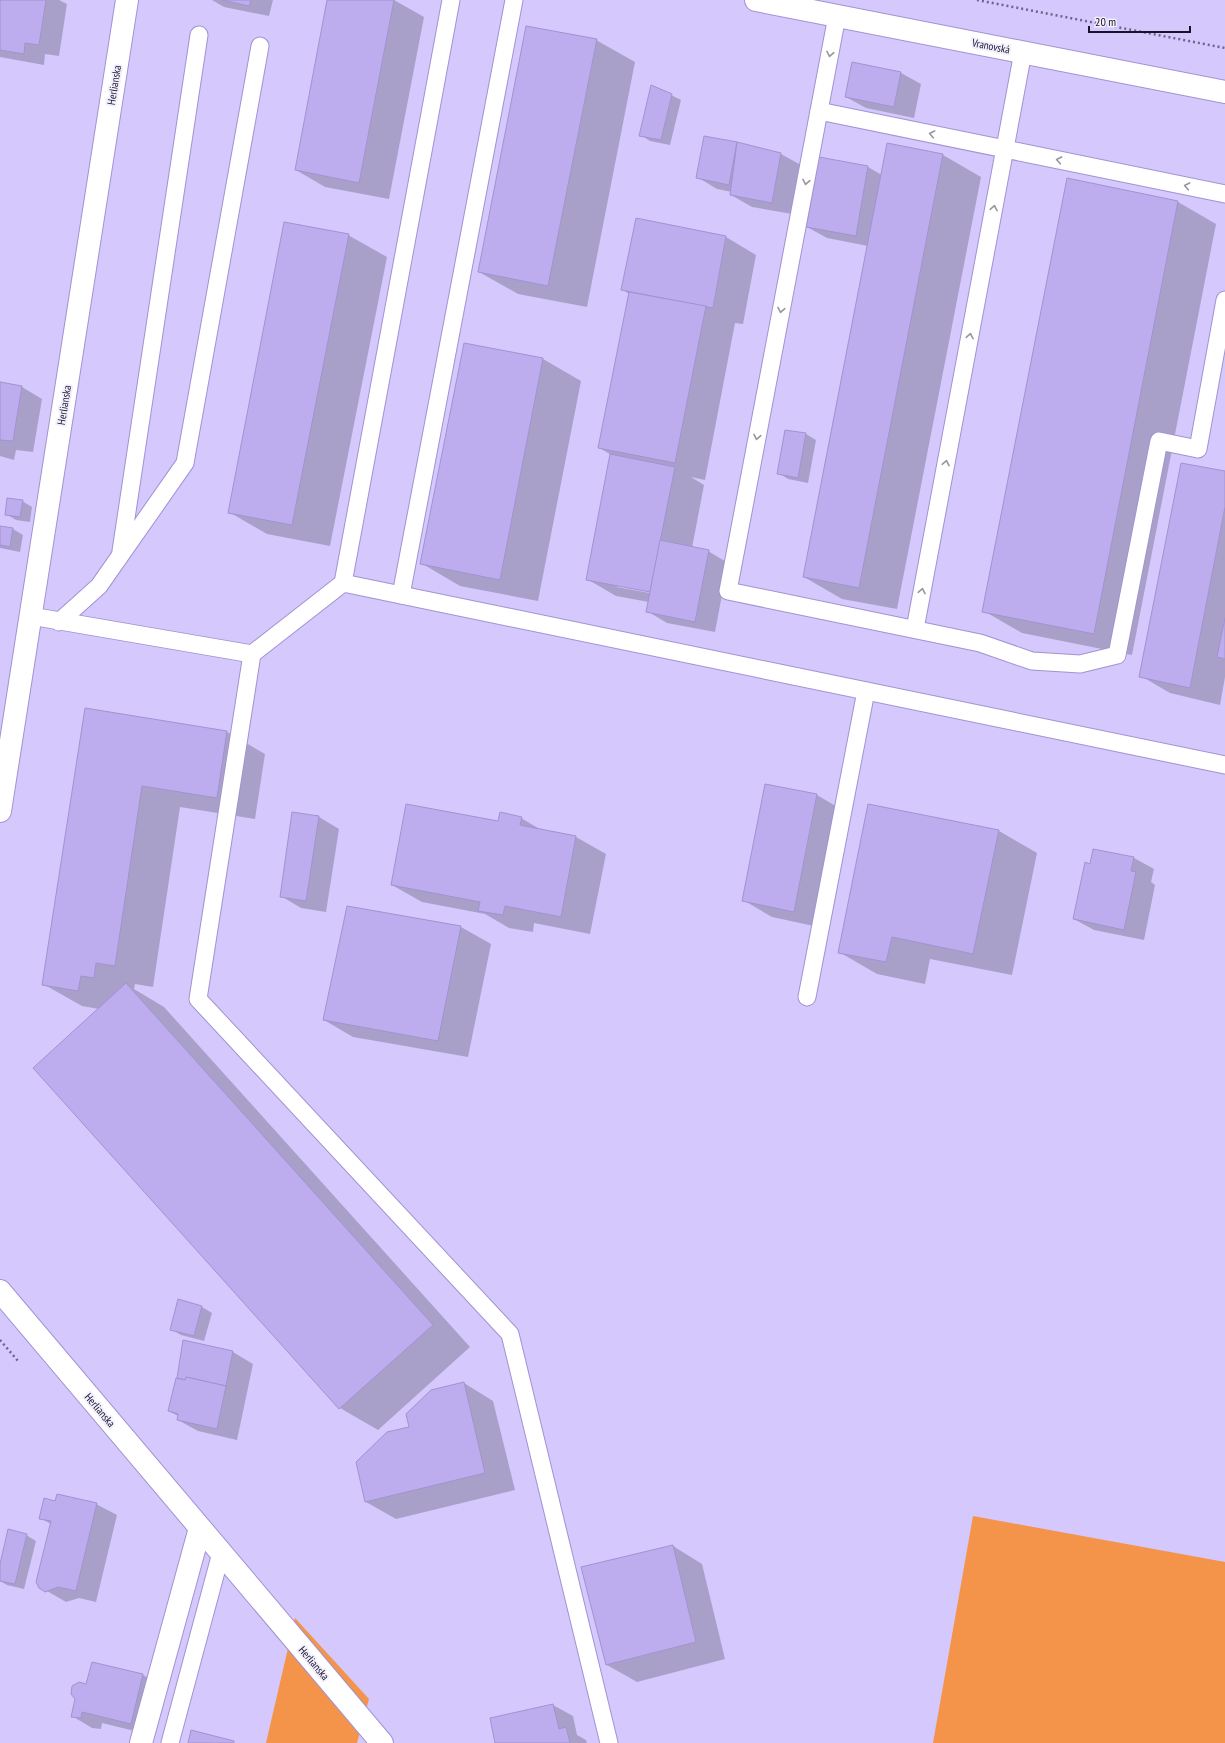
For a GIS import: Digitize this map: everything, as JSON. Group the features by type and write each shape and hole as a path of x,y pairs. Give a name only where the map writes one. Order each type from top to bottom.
{"street":[{"name":"Herlianska","path":"0,811 127,0"},
{"name":"Vranovská","path":"756,0 1225,92"},
{"name":"Herlianska","path":"0,1291 221,1553 376,1740"},
{"path":"141,1743 200,1528"}],"lane":[{"path":"451,0 343,583 252,654 198,999 510,1334 608,1743"},
{"path":"401,595 514,0"},
{"path":"837,16 728,591 980,642 1032,661 1080,664 1117,655 1159,441 1198,449 1225,300"},
{"path":"120,555 199,35"},
{"path":"59,622 99,586 185,463 260,46"},
{"path":"915,630 1023,52"},
{"path":"819,111 1225,194"},
{"path":"343,583 1225,765"},
{"path":"31,616 252,654"},
{"path":"807,997 866,691"},
{"path":"170,1743 221,1553"}],"path":[{"path":"977,0 1225,48"}],"shaded area":[{"path":"973,1516 1225,1562 1225,1743 933,1743"},
{"path":"295,1618 369,1699 357,1743 266,1743"}],"building":[{"path":"0,0 46,0 39,45 25,43 24,54 0,50"},
{"path":"222,0 251,0 249,6"},
{"path":"327,0 394,0 359,183 295,170"},
{"path":"526,26 597,39 548,286 478,272"},
{"path":"852,62 901,72 894,107 845,97"},
{"path":"651,85 672,94 661,140 639,136"},
{"path":"704,136 737,142 729,185 696,178"},
{"path":"737,142 781,153 772,203 730,195"},
{"path":"887,143 943,154 859,588 803,577"},
{"path":"819,157 868,166 856,236 806,227"},
{"path":"1067,178 1178,201 1094,634 982,612"},
{"path":"636,218 726,236 713,308 621,290"},
{"path":"284,222 349,234 292,525 228,513"},
{"path":"629,292 706,306 675,463 598,448"},
{"path":"464,343 543,358 500,580 420,564"},
{"path":"0,382 22,386 13,441 0,440"},
{"path":"785,430 806,433 798,478 777,474"},
{"path":"610,454 675,467 650,592 586,580"},
{"path":"1181,463 1225,471 1225,507 1190,688 1139,677"},
{"path":"7,498 23,500 20,517 5,515"},
{"path":"0,526 13,528 10,547 0,545"},
{"path":"660,540 709,550 695,622 646,612"},
{"path":"1225,618 1225,659 1217,657"},
{"path":"85,708 227,731 217,798 142,786 115,966 96,963 94,978 81,976 78,991 42,985"},
{"path":"765,784 817,794 794,912 742,901"},
{"path":"406,804 498,821 500,812 522,817 520,825 576,836 561,917 505,906 503,915 478,911 480,902 391,885"},
{"path":"868,804 999,830 973,954 892,937 886,962 838,953"},
{"path":"292,812 319,816 306,901 280,897"},
{"path":"1093,849 1134,857 1131,871 1136,872 1124,930 1073,919 1085,862 1090,864"},
{"path":"347,906 461,926 438,1041 323,1020"},
{"path":"126,983 433,1325 339,1409 33,1068"},
{"path":"178,1299 202,1306 194,1336 170,1330"},
{"path":"183,1340 233,1351 226,1386 186,1377 185,1380 177,1378"},
{"path":"186,1377 226,1386 217,1429 177,1420 178,1414 168,1411 176,1378 185,1380"},
{"path":"464,1382 485,1473 365,1502 356,1462 387,1432 409,1427 406,1414 431,1390"},
{"path":"57,1494 97,1503 76,1591 58,1587 45,1592 39,1588 36,1582 51,1521 39,1519 44,1498 55,1501"},
{"path":"8,1529 27,1534 15,1584 0,1581 0,1564"},
{"path":"673,1545 696,1642 606,1665 581,1567"},
{"path":"92,1662 143,1674 131,1724 82,1712 81,1718 71,1717 75,1699 71,1694 72,1686 79,1682 86,1684"},
{"path":"553,1704 559,1729 566,1727 570,1743 495,1743 490,1718"},
{"path":"191,1730 234,1741 234,1743 188,1743"}]}
